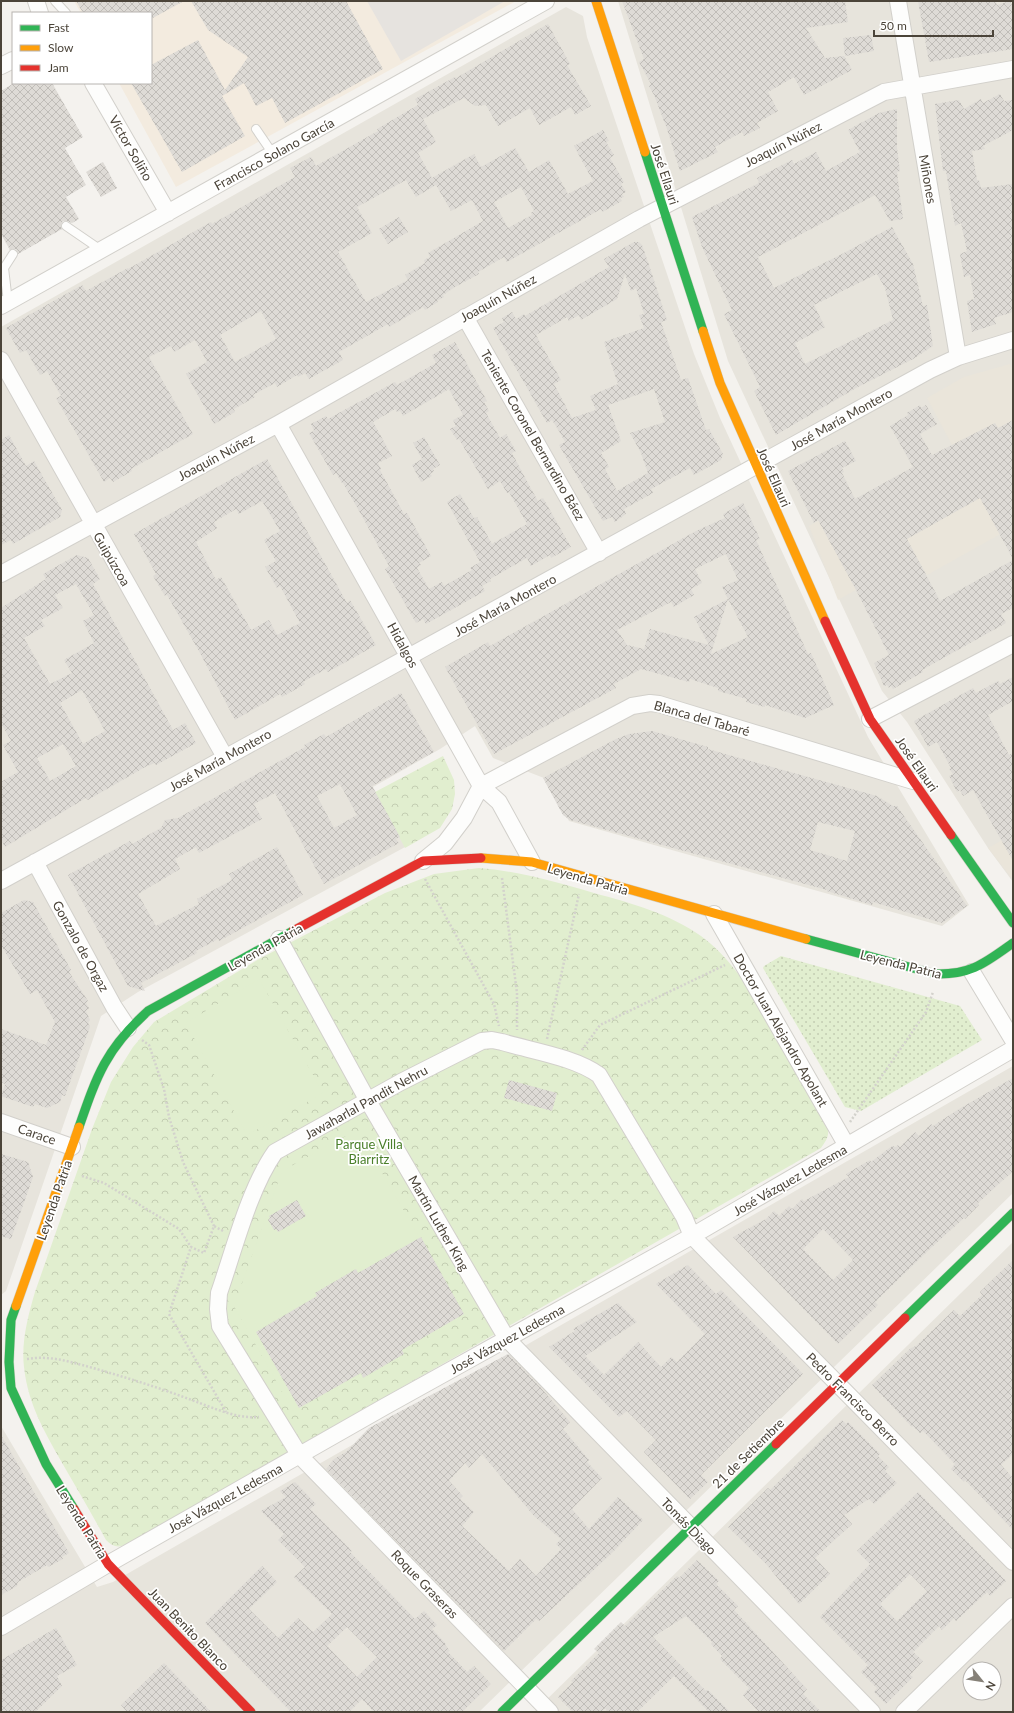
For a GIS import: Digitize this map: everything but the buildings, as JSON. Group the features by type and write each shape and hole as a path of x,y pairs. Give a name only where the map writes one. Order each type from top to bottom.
{"street":[{"path":"36,1 40,12"},
{"name":"Francisco Solano García","path":"4,304 546,1"},
{"name":"José Ellauri","path":"596,1 720,383 756,467 870,719 1013,923"},
{"name":"Miñones","path":"898,1 958,357"},
{"path":"1,66 12,60"},
{"name":"Joaquín Núñez","path":"1,574 278,424 465,316 662,207 884,92 1013,69"},
{"name":"Víctor Soliño","path":"94,84 168,213"},
{"name":"Teniente Coronel Bernardino Báez","path":"465,316 599,553"},
{"name":"José María Montero","path":"1,881 930,370 958,357 1013,340"},
{"name":"Guipúzcoa","path":"1,360 92,524 225,757"},
{"name":"Hidalgos","path":"278,424 481,786 500,802 532,862"},
{"path":"870,719 1013,644"},
{"name":"Blanca del Tabaré","path":"481,786 632,706 650,703 659,704 913,781"},
{"path":"418,863 445,843 464,818 481,786"},
{"name":"Leyenda Patria","path":"108,1564 46,1464 11,1388 6,1321 72,1147 97,1076 108,1054 128,1028 148,1011 418,863 500,859 532,862 584,878 935,974 952,975 972,972 1013,943"},
{"name":"Gonzalo de Orgaz","path":"35,862 114,1007 128,1028"},
{"name":"Doctor Juan Alejandro Apolant","path":"714,914 844,1141"},
{"name":"Martín Luther King","path":"279,939 368,1100 507,1339"},
{"path":"972,972 1013,1040"},
{"name":"Jawaharlal Pandit Nehru","path":"300,1456 220,1326 218,1309 219,1293 238,1237 264,1167 275,1152 401,1082 482,1041 492,1040 574,1061 587,1066 599,1075 684,1218 692,1236"},
{"name":"José Vázquez Ledesma","path":"1,1627 108,1564 692,1236 844,1141 1013,1049"},
{"name":"Carace","path":"1,1122 72,1147"},
{"name":"21 de Setiembre","path":"502,1712 1013,1213"},
{"name":"Pedro Francisco Berro","path":"692,1236 1013,1562"},
{"name":"Tomás Diago","path":"507,1339 872,1712"},
{"name":"Roque Graseras","path":"300,1456 550,1712"},
{"name":"Juan Benito Blanco","path":"108,1564 251,1712"},
{"path":"904,1712 1013,1606"}],"lane":[{"path":"55,1 65,12"},
{"path":"256,129 273,154"},
{"path":"66,226 101,250"},
{"path":"4,304 4,268 13,254"}],"path":[{"path":"500,859 518,993 509,1044"},
{"path":"418,863 494,1004 509,1044"},
{"path":"542,1054 551,1026 568,937 584,878"},
{"path":"574,1061 600,1026 740,957"},
{"path":"844,1141 926,1012 933,993 935,974"},
{"path":"128,1028 149,1045 164,1089 169,1117 183,1162 214,1226 238,1237"},
{"path":"88,1178 104,1183 179,1229 192,1247 204,1253 214,1226"},
{"path":"192,1247 169,1314 227,1412"},
{"path":"33,1358 55,1358 138,1380 227,1412 252,1418 275,1416"}],"shaded area":[{"path":"74,1 516,1 176,187 120,84 152,84 152,12 80,12"},
{"path":"367,1 505,1 401,61"},
{"path":"618,1 1013,1 1013,882 988,848 907,722 882,691 728,361"},
{"path":"566,7 583,16 587,37 694,354 720,418 868,737 969,905 942,926 569,821 544,778 493,758 475,726 440,749 373,787 407,846 138,992 101,1016 6,1291 1,1295 1,327"},
{"path":"1010,364 1013,372 1013,527 927,575 916,556 838,600 809,526 952,445 927,398 964,377"},
{"path":"1013,834 1013,880 988,848"},
{"path":"1013,1066 1013,1193 479,1712 1,1712 1,1426 97,1587 113,1582"},
{"path":"1013,1242 1013,1712 534,1712"}],"green space":[{"path":"443,756 454,780 455,794 452,809 440,828 405,848 375,792"},
{"name":"Parque Villa Biarritz","path":"479,868 494,869 537,878 622,901 663,915 701,936 725,958 735,970 761,1009 828,1130 828,1135 825,1142 821,1148 125,1545 117,1546 110,1544 106,1540 39,1420 26,1381 23,1348 35,1292 92,1129 111,1082 133,1047 154,1022 259,959 385,893 434,874"},
{"path":"781,956 960,1006 982,1040 861,1111 845,1107 763,968"},
{"path":"259,979 323,1093 247,1135 186,1023"},
{"path":"357,1130 464,1314 293,1411 234,1306 282,1171"}],"traffic: fast":[{"path":"645,152 703,331"},
{"path":"951,835 1013,923"},
{"path":"79,1127 91,1092 104,1064 122,1038 148,1011 293,931"},
{"path":"806,939 935,974 948,974 968,970 986,962 1013,943"},
{"path":"905,1318 1013,1213"},
{"path":"16,1306 11,1320 9,1362 11,1388 46,1464 74,1509"},
{"path":"502,1712 776,1444"}],"traffic: slow":[{"path":"596,1 645,152"},
{"path":"703,331 720,383 825,621"},
{"path":"481,858 532,862 806,939"},
{"path":"16,1306 79,1127"}],"traffic: jam":[{"path":"825,621 870,719 951,835"},
{"path":"293,931 423,861 481,858"},
{"path":"776,1444 905,1318"},
{"path":"74,1509 108,1564 251,1712"}]}
